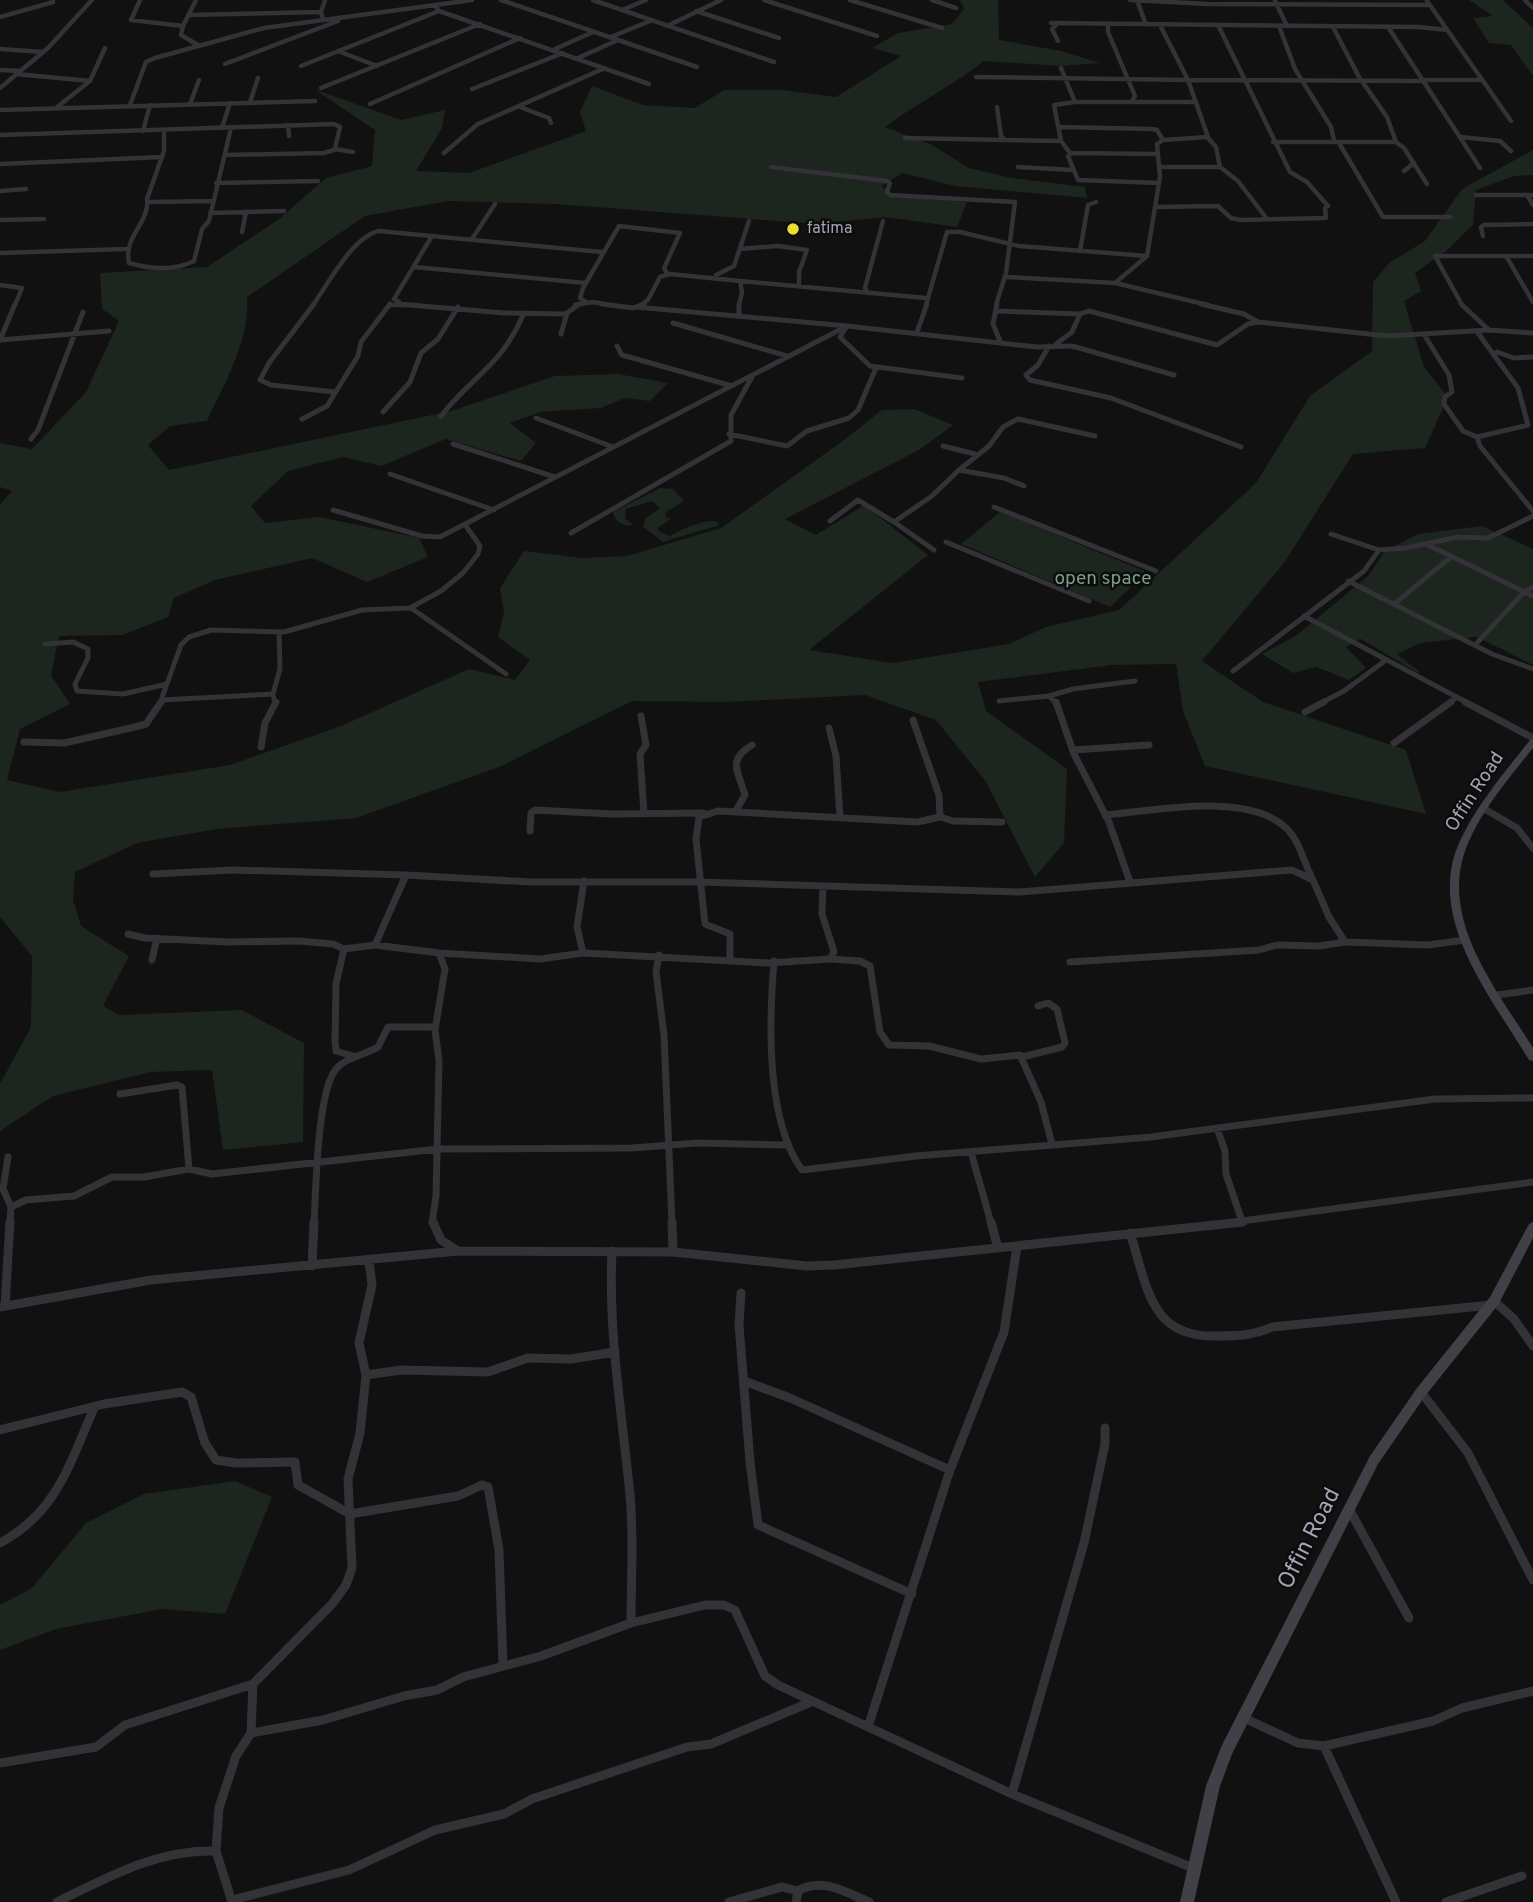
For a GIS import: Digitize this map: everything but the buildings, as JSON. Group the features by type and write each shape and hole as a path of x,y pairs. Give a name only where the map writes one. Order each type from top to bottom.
{"street":[{"path":"0,88 43,52 92,0"},
{"path":"140,0 131,18 134,22 183,26"},
{"path":"195,0 180,33 198,46"},
{"path":"323,20 321,12 325,0"},
{"path":"130,105 146,62 198,46 244,32 435,3 441,5 472,0"},
{"path":"500,0 697,67"},
{"path":"593,0 774,62"},
{"path":"621,11 646,0"},
{"path":"667,26 721,0"},
{"path":"764,0 877,36"},
{"path":"850,0 942,28"},
{"path":"932,0 956,8"},
{"path":"1130,0 1428,2 1511,121"},
{"path":"1137,0 1146,25"},
{"path":"1525,0 1533,8"},
{"path":"0,17 53,2"},
{"path":"1276,2 1287,26"},
{"path":"435,3 439,11"},
{"path":"405,9 410,23"},
{"path":"301,66 439,11 649,84"},
{"path":"696,11 779,38"},
{"path":"188,15 321,12"},
{"path":"225,64 345,17"},
{"path":"610,37 650,20"},
{"path":"1051,23 1447,30"},
{"path":"1058,23 1052,29 1058,41"},
{"path":"321,88 481,24"},
{"path":"1108,24 1108,32 1135,96 1130,103"},
{"path":"1160,25 1188,80 1208,138 1216,147 1220,167"},
{"path":"1279,26 1295,69 1331,127 1350,166 1383,217 1450,217"},
{"path":"1156,206 1218,206 1231,218 1326,218 1325,208 1328,206 1307,182 1292,174 1273,142 1219,27"},
{"path":"1333,27 1359,77 1367,82 1394,132 1396,142 1427,184"},
{"path":"1388,27 1480,169"},
{"path":"555,50 593,32"},
{"path":"370,104 521,38"},
{"path":"578,58 618,40"},
{"path":"55,109 90,81 105,48"},
{"path":"0,49 43,52"},
{"path":"337,51 377,66"},
{"path":"472,89 563,53"},
{"path":"444,153 477,128 478,124 605,68"},
{"path":"1061,68 1075,102"},
{"path":"0,70 90,81"},
{"path":"976,77 1367,82 1482,80"},
{"path":"250,102 258,78"},
{"path":"190,104 199,80"},
{"path":"0,110 315,102"},
{"path":"1158,154 1072,153 1061,141 1054,106 1075,102 1195,102"},
{"path":"222,128 230,103"},
{"path":"143,131 150,105"},
{"path":"520,107 549,118 551,123"},
{"path":"997,107 1001,136 1005,140"},
{"path":"288,125 289,136"},
{"path":"0,135 338,125 334,147 337,149"},
{"path":"1060,127 1152,129 1157,130 1163,140"},
{"path":"164,130 162,157 148,202 137,232 126,249 127,261 134,265 189,265 194,261 214,201 216,183 231,128"},
{"path":"1459,137 1500,141 1511,151"},
{"path":"905,138 1061,141"},
{"path":"1115,283 1147,256 1159,183 1157,144 1163,140 1208,138"},
{"path":"1273,142 1396,142"},
{"path":"225,155 324,153 337,149 353,152"},
{"path":"1072,153 1068,156 1072,170 1076,179 1081,181 1159,183"},
{"path":"0,164 162,157"},
{"path":"1404,171 1414,163"},
{"path":"771,167 887,181 890,183 887,192 890,195 1012,200 1017,204 1007,277 992,331 1000,342"},
{"path":"1018,167 1072,170"},
{"path":"1160,167 1220,167 1238,181 1268,219"},
{"path":"216,183 318,181"},
{"path":"0,191 26,189"},
{"path":"1476,195 1530,195 1533,205"},
{"path":"148,202 214,201"},
{"path":"1080,251 1088,205 1096,202"},
{"path":"472,239 495,204"},
{"path":"209,213 284,211"},
{"path":"242,232 246,212"},
{"path":"0,220 44,219"},
{"path":"709,277 732,269 749,221"},
{"path":"867,293 865,288 883,221"},
{"path":"1483,236 1481,227 1484,225 1533,224"},
{"path":"587,302 580,298 585,283 601,252 619,226 677,231 680,236 663,272 668,275"},
{"path":"334,392 271,385 260,380 269,363 297,329 343,261 368,233 379,231 601,252"},
{"path":"917,332 925,310 926,298 932,289 939,249 947,232 960,232 1010,244 1147,256"},
{"path":"400,303 394,299 432,236"},
{"path":"740,249 778,246 807,250 799,272 799,286"},
{"path":"0,253 126,249"},
{"path":"1489,330 1462,306 1435,256 1533,256"},
{"path":"1506,256 1533,302"},
{"path":"414,267 585,283"},
{"path":"636,307 648,300 660,277 668,275 926,298"},
{"path":"1007,277 1115,283 1232,311 1258,322 1353,334 1425,336 1489,330 1533,332"},
{"path":"739,315 737,312 742,288 740,281"},
{"path":"0,285 22,288 0,340 109,331"},
{"path":"1523,288 1533,288"},
{"path":"561,334 566,314 575,304 587,302 1000,342 1072,346 1174,375"},
{"path":"302,419 327,406 358,356 361,342 387,305 400,303 566,314"},
{"path":"383,412 410,382 421,353 438,339 458,307"},
{"path":"997,311 1105,313 1217,345 1248,324 1258,322"},
{"path":"32,439 38,430 83,312"},
{"path":"441,416 459,393 471,387 493,365 512,341 524,313"},
{"path":"1080,314 1072,332 1052,346 1026,377 1133,405 1241,447"},
{"path":"673,323 788,356"},
{"path":"333,510 422,536 440,537 466,526 613,446 847,326"},
{"path":"847,326 840,337 850,349 876,368 962,378"},
{"path":"1425,336 1449,375 1452,392 1445,397 1444,404 1463,431 1477,437 1530,426 1520,394 1493,350 1478,333"},
{"path":"617,346 622,355 732,386"},
{"path":"1493,350 1514,358 1533,357"},
{"path":"729,434 787,446 807,431 849,418 858,410 876,368"},
{"path":"571,533 720,450 731,441 728,418 754,374"},
{"path":"536,418 613,446"},
{"path":"894,522 932,496 975,454 989,446 1003,427 1018,419 1094,436"},
{"path":"1331,534 1379,550 1427,545 1458,537 1488,538 1533,514 1486,455 1477,437"},
{"path":"453,444 555,477"},
{"path":"943,446 975,454"},
{"path":"958,470 1004,478 1024,486"},
{"path":"390,474 494,510"},
{"path":"830,521 858,500 934,550"},
{"path":"994,507 1156,571"},
{"path":"24,742 32,745 77,740 139,727 152,719 181,645 193,634 214,630 296,630 366,609 392,612 411,608 440,591 477,560 481,549 466,526"},
{"path":"946,542 1089,601"},
{"path":"1427,545 1533,596"},
{"path":"1233,671 1364,571 1379,550"},
{"path":"1394,604 1451,557"},
{"path":"1348,581 1475,645 1533,669"},
{"path":"1475,645 1524,592 1533,587"},
{"path":"411,608 420,617 506,674"},
{"path":"1304,616 1533,740"},
{"path":"261,747 265,723 276,701 273,694 280,669 279,632"},
{"path":"45,644 73,642 88,649 88,658 75,684 79,691 117,695 153,690 167,684"},
{"path":"1305,712 1344,691 1386,660"},
{"path":"999,701 1049,696 1073,689 1135,681"},
{"path":"161,700 273,694"},
{"path":"1049,696 1056,702 1073,750 1105,815 1129,881"},
{"path":"1394,743 1456,698"},
{"path":"641,716 646,745 640,754 644,814"},
{"path":"913,720 939,795 940,817"},
{"path":"829,729 836,756 840,817"},
{"name":"Offin Road","path":"1533,740 1483,808 1462,845 1454,871 1454,900 1465,940 1485,980 1497,995 1533,1057"},
{"path":"734,812 745,795 735,763 739,753 752,744"},
{"path":"1073,750 1149,745"},
{"path":"1105,815 1223,806 1242,809 1284,825 1293,835 1329,917 1345,942"},
{"path":"1483,808 1517,828 1533,848"},
{"path":"530,831 531,813 535,810 644,814 734,812 917,822 940,817 953,821 1002,822"},
{"path":"703,813 698,819 695,844 699,882 703,886 705,924 730,934 730,959"},
{"path":"153,874 233,870 242,873 406,875 489,881 699,882 1020,892 1129,881 1292,870 1313,880"},
{"path":"375,944 406,875"},
{"path":"583,953 578,943 577,903 584,881"},
{"path":"823,886 822,914 834,952 830,959"},
{"path":"128,934 249,943 299,941 333,944 344,949 375,944 439,953 540,958 583,953 597,957 659,955 774,961 860,961 870,966 880,1032 889,1045 929,1046 981,1059 1022,1057 1062,1047 1065,1043 1054,1005 1038,1006"},
{"path":"152,960 157,938"},
{"path":"1070,962 1345,942 1428,945 1465,940"},
{"path":"344,949 337,968 336,1025 333,1040 336,1051 354,1056"},
{"path":"439,953 445,969 435,1027 439,1061 436,1091 438,1149 432,1226 441,1240 458,1251"},
{"path":"659,955 656,972 664,1035 673,1252"},
{"path":"774,961 771,1000 778,1103 786,1145 793,1163 802,1170 1217,1128 1422,1100 1533,1098"},
{"path":"1497,995 1533,990"},
{"path":"312,1266 319,1162 331,1074 344,1060 380,1045 385,1040 388,1027 435,1027"},
{"path":"1022,1057 1041,1102 1052,1144"},
{"path":"120,1094 177,1085 183,1087 189,1169"},
{"path":"1217,1128 1225,1151 1226,1174 1242,1221"},
{"path":"11,1207 26,1200 74,1196 112,1177 144,1177 189,1169 212,1174 438,1149 670,1146 697,1143 786,1145"},
{"path":"971,1152 998,1248"},
{"path":"8,1157 1,1188 11,1207 2,1307 151,1280 458,1251 673,1252 807,1266 1242,1221 1533,1182"},
{"name":"Offin Road","path":"1187,1902 1213,1786 1349,1508 1374,1460 1421,1392 1493,1303 1533,1227"},
{"path":"1130,1233 1153,1303 1164,1322 1194,1337 1254,1335 1272,1326 1372,1320 1493,1303 1514,1319 1533,1346"},
{"path":"868,1727 950,1470 1004,1332 1017,1246"},
{"path":"612,1251 610,1289 630,1498 631,1623"},
{"path":"0,1763 96,1747 125,1725 253,1684 332,1604 346,1585 352,1568 347,1496 349,1468 360,1433 366,1375 359,1343 372,1285 369,1260"},
{"path":"741,1293 737,1314 751,1476 758,1525 912,1594"},
{"path":"366,1375 401,1370 488,1372 528,1358 571,1359 615,1352"},
{"path":"744,1381 790,1398 950,1470"},
{"path":"0,1430 95,1406 182,1392 191,1397 205,1443 216,1460 247,1465 277,1460 295,1462 298,1485 350,1514 458,1496 482,1485 488,1487 499,1550 503,1665"},
{"path":"1421,1392 1468,1453 1533,1580"},
{"path":"0,1543 30,1527 52,1500 95,1406"},
{"path":"1012,1794 1084,1543 1105,1444 1105,1428"},
{"path":"1349,1508 1409,1618"},
{"path":"251,1733 323,1720 404,1696 437,1690 463,1677 541,1656 631,1623 705,1605 724,1605 735,1610 765,1676 811,1702 1012,1794 1193,1868"},
{"path":"253,1684 251,1733 236,1756 223,1793 216,1851 232,1901 349,1870 435,1830 504,1814 543,1795 688,1747 711,1744 811,1702"},
{"path":"1244,1718 1298,1743 1324,1746 1433,1720 1462,1707 1533,1691"},
{"path":"1324,1746 1396,1902"},
{"path":"57,1902 111,1875 178,1853 192,1850 216,1851"},
{"path":"1446,1902 1522,1876"},
{"path":"729,1902 782,1887 797,1896 807,1883 824,1883 869,1902"}],"green space":[{"path":"960,0 998,0 999,40 1061,51 1100,63 1061,66 984,61 885,127 932,145 969,168 1011,178 1085,187 1087,198 955,186 903,173 881,186 891,193 967,202 957,227 885,217 817,224 557,204 448,201 365,216 247,297 245,329 240,345 207,421 170,426 148,445 169,470 451,411 555,376 618,374 668,383 650,401 625,398 601,408 540,412 510,423 536,443 521,461 446,439 381,466 343,457 288,471 251,506 265,523 320,517 419,538 428,557 367,582 312,558 215,580 174,598 168,617 123,635 59,636 51,675 70,704 20,729 7,780 60,792 230,765 341,726 469,669 515,680 530,660 498,637 504,613 500,588 524,551 583,558 627,556 721,528 882,410 914,409 953,425 919,450 785,519 816,535 864,505 928,555 809,650 893,663 1009,644 1046,627 1119,610 1256,483 1310,396 1372,351 1373,282 1389,263 1425,241 1462,189 1533,150 1533,175 1514,176 1476,190 1473,225 1445,252 1415,273 1421,291 1404,301 1424,367 1448,397 1425,448 1353,454 1284,563 1202,661 1263,702 1406,750 1426,814 1205,766 1183,711 1176,664 1112,665 978,682 986,711 1067,769 1064,843 1035,877 986,782 936,720 865,695 725,702 632,701 499,767 356,818 217,829 137,843 75,872 73,900 81,926 129,956 103,1006 119,1015 242,1010 304,1043 303,1142 223,1150 212,1070 151,1072 53,1096 0,1131 0,1084 31,1027 32,956 0,917 0,505 12,491 0,487 0,443 32,449 86,392 119,321 102,309 100,273 207,267 279,219 326,178 372,166 375,130 314,89 401,120 445,110 442,128 416,171 469,173 586,131 580,112 592,86 643,105 695,108 724,90 782,90 836,97 901,56 872,48 898,33 952,24 964,9"},
{"path":"1469,0 1503,0 1533,28 1533,76 1511,45 1489,43 1473,18 1493,16"},
{"path":"660,488 673,489 684,501 666,512 665,517 671,519 657,528 659,531 670,536 705,522 716,521 719,525 663,542 643,527 646,518 660,508 652,501 626,509 625,518 633,525 617,521 613,512"},
{"name":"open space","path":"1000,512 1147,572 1110,607 961,544"},
{"path":"1482,526 1533,549 1533,665 1477,637 1420,643 1397,654 1420,672 1418,673 1361,639 1346,647 1366,668 1349,680 1316,667 1293,673 1262,654 1297,635 1368,576 1385,551 1418,534"},
{"path":"235,1481 272,1497 225,1614 162,1609 56,1629 0,1650 0,1605 32,1588 86,1523 144,1494"}],"place":[{"name":"fatima","path":"793,229"}]}
